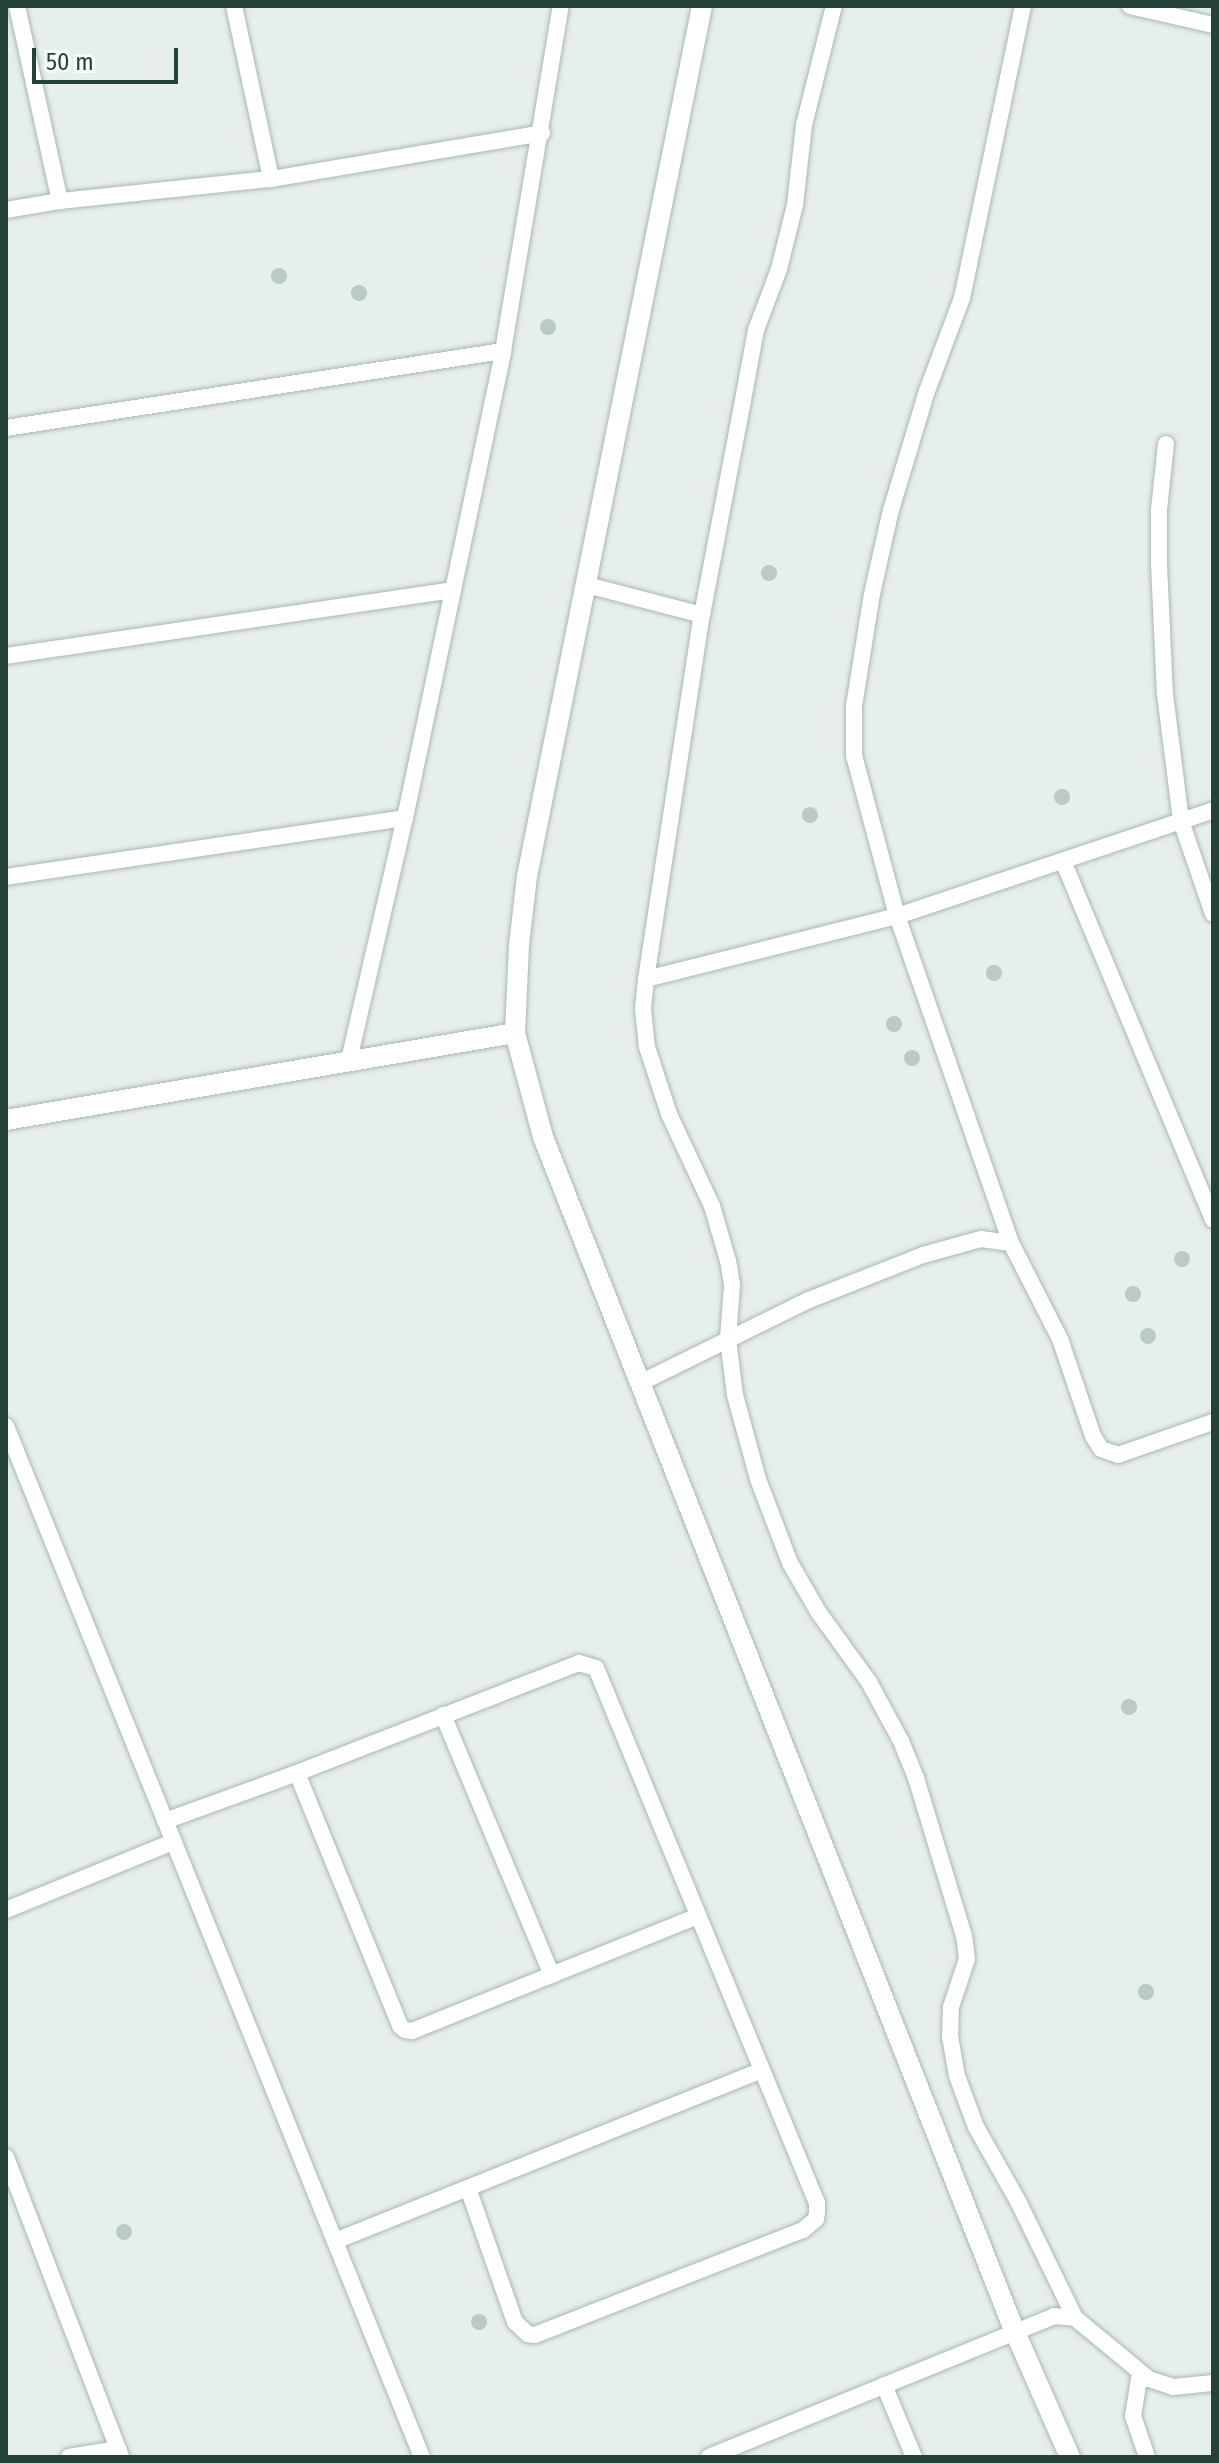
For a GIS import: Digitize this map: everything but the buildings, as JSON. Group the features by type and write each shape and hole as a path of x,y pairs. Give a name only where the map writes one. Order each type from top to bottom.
{"street":[{"path":"17,6 60,201"},
{"path":"234,6 271,179"},
{"path":"349,1060 405,818 503,351 561,6"},
{"path":"702,6 527,876 519,945 515,1033 543,1137 1015,2332 1070,2457"},
{"path":"834,6 804,125 795,205 779,269 756,330 702,615 646,979 643,1008 647,1047 669,1114 712,1206 728,1261 732,1285 728,1339 735,1395 758,1479 790,1563 819,1613 869,1682 901,1741 916,1778 964,1936 967,1959 951,2007 950,2037 957,2076 976,2127 1019,2203 1075,2318 1140,2373 1174,2387 1213,2383"},
{"path":"1023,6 962,298 927,391 891,510 855,694 854,756 897,916 1011,1243 1060,1339 1093,1436 1101,1449 1118,1455 1213,1422"},
{"path":"1130,6 1213,25"},
{"path":"6,210 60,201 271,179 542,133"},
{"path":"6,428 503,351"},
{"path":"1166,444 1159,510 1161,647 1181,821 1213,914"},
{"path":"587,585 702,615"},
{"path":"6,656 451,590"},
{"path":"646,979 897,916 1213,810"},
{"path":"6,877 405,818"},
{"path":"1063,861 1213,1220"},
{"path":"6,1120 515,1033"},
{"path":"640,1383 809,1300 971,1239 1011,1243"},
{"path":"6,1426 422,2457"},
{"path":"165,1821 579,1663 596,1668 817,2203 816,2219 803,2230 535,2335 528,2334 515,2322 468,2188"},
{"path":"443,1715 552,1975"},
{"path":"297,1773 400,2026 405,2030 412,2031 698,1916"},
{"path":"6,1910 173,1842"},
{"path":"335,2241 760,2071"},
{"path":"6,2157 120,2453 69,2457"},
{"path":"6,2201 24,2199"},
{"path":"709,2457 1046,2317 1075,2318"},
{"path":"1140,2373 1133,2416 1147,2457"},
{"path":"884,2385 914,2457"}]}
